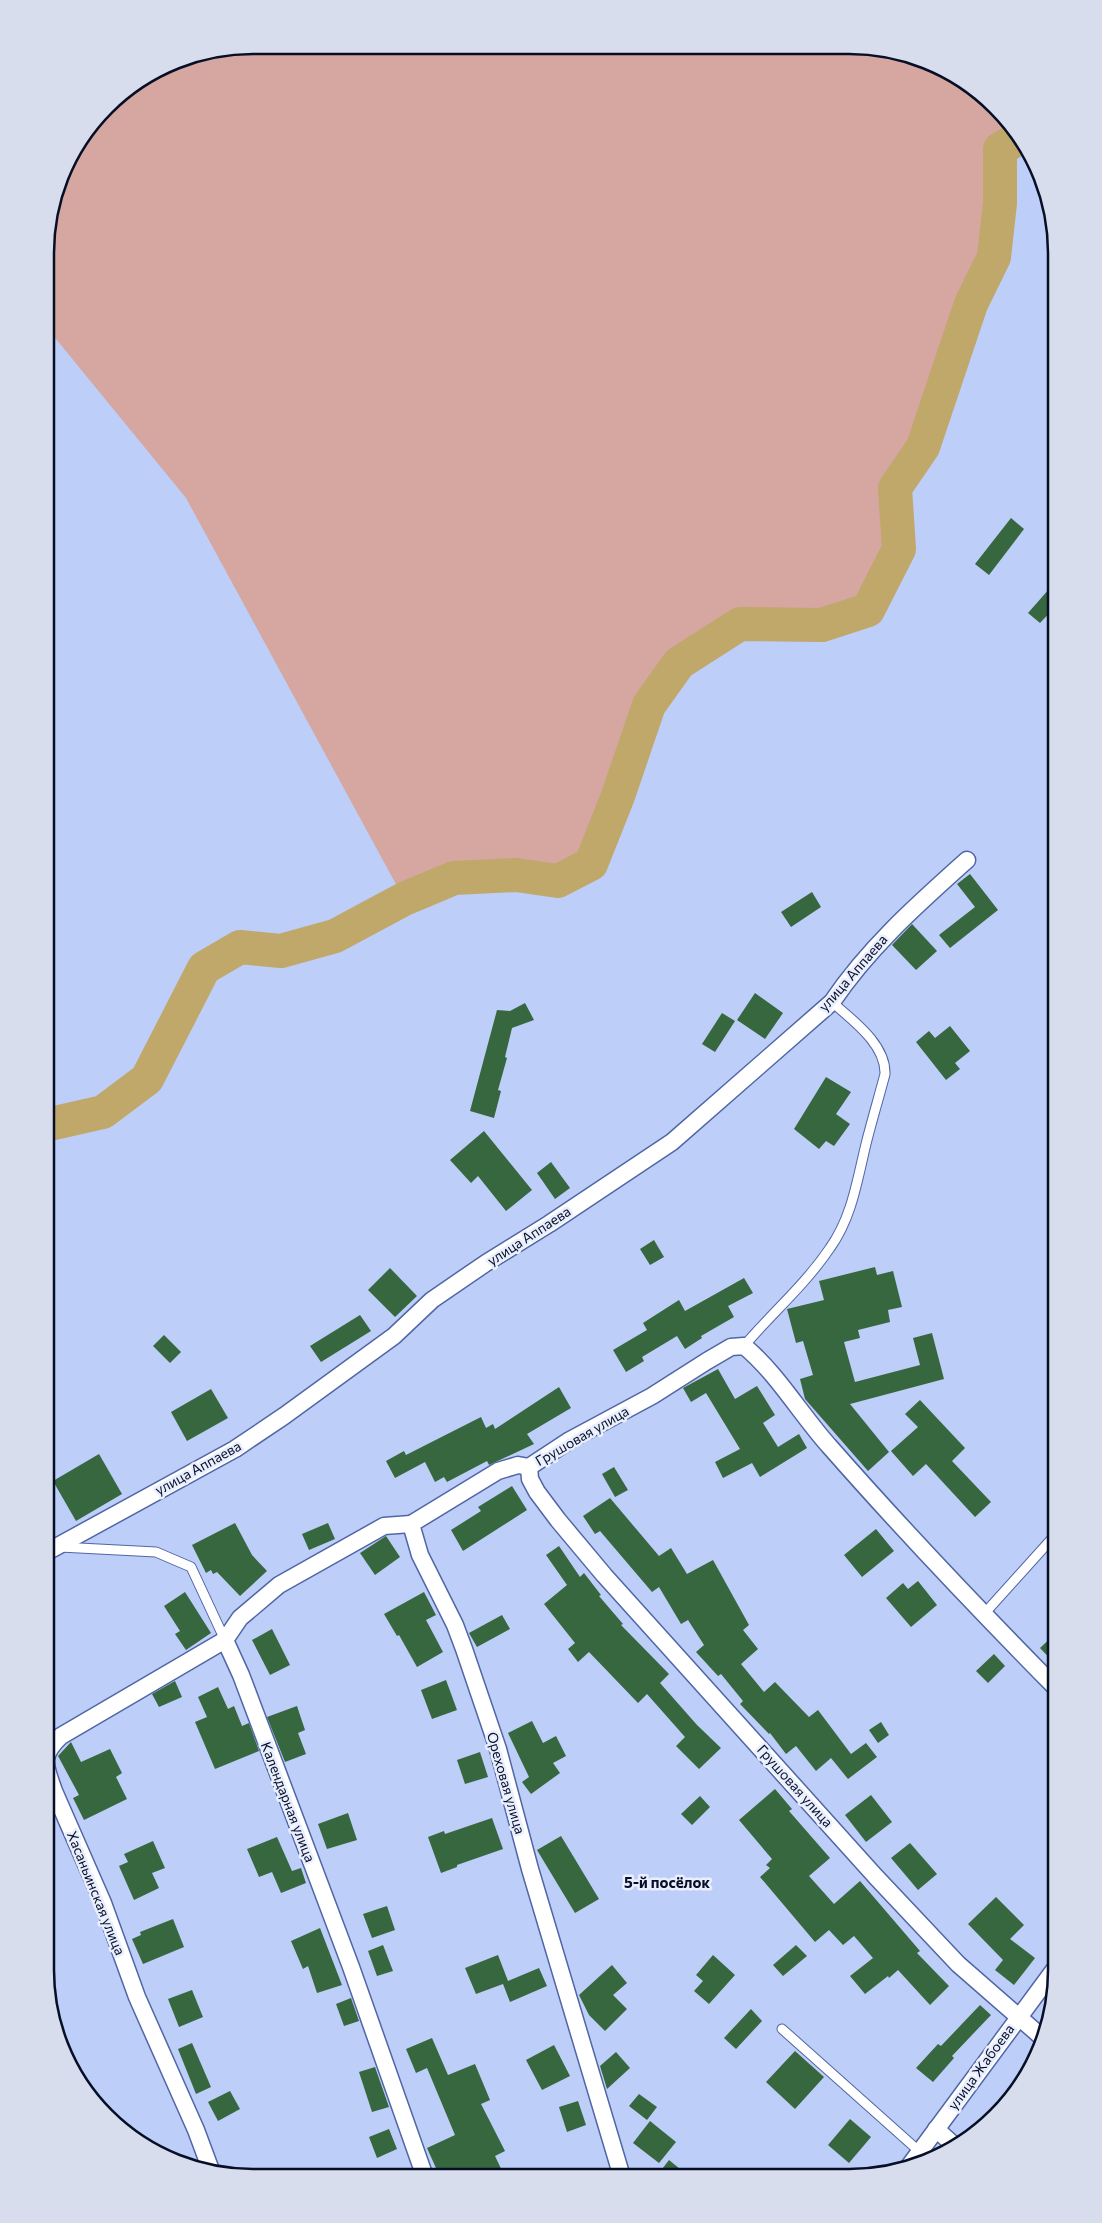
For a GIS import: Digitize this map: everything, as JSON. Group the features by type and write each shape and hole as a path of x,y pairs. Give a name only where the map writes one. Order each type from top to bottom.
{"street":[{"name":"улица Аппаева","path":"54,1548 235,1449 394,1336 432,1300 672,1142 832,1002 846,980 874,947 967,860"},
{"name":"Грушовая улица","path":"744,1346 731,1347 652,1396 570,1440 529,1467 530,1478 537,1492 558,1520 604,1575 876,1877 958,1964 1038,2034"},
{"path":"744,1346 763,1364 829,1447 984,1614 1048,1679"},
{"path":"225,1640 240,1618 278,1586 384,1526 411,1524 498,1471 518,1465 529,1467"},
{"name":"Ореховая улица","path":"411,1524 420,1555 455,1625 498,1749 530,1869 620,2169"},
{"name":"Хасаньинская улица","path":"54,1744 61,1736 225,1640"},
{"name":"Календарная улица","path":"225,1640 247,1692 351,1967 422,2169"},
{"name":"Хасаньинская улица","path":"54,1791 103,1903 137,1997 196,2130 209,2164"},
{"name":"улица Жабоева","path":"915,2158 1048,1977"},
{"path":"936,2129 950,2142"}],"lane":[{"path":"744,1346 786,1303 831,1248 843,1227 858,1186 866,1144 885,1074 885,1063 882,1054 872,1041 832,1002"},
{"path":"984,1614 1048,1543"},
{"path":"54,1550 156,1552 191,1567 225,1640"},
{"path":"782,2029 920,2152"}],"shaded area":[{"path":"240,54 875,55 913,64 949,80 990,112 1014,141 1000,149 1000,203 994,257 971,304 923,447 895,488 899,549 868,610 822,625 740,624 679,663 649,705 618,796 591,864 558,881 516,875 454,878 404,899 186,498 54,337 55,227 64,189 74,165 87,142 112,112 142,87 165,74 189,64 227,55"}],"building":[{"path":"1011,518 1024,529 989,575 975,564"},
{"path":"1048,590 1048,615 1040,623 1028,613"},
{"path":"970,874 998,910 950,948 939,935 975,907 957,884"},
{"path":"812,892 821,907 791,927 781,912"},
{"path":"912,924 937,951 916,970 892,945"},
{"path":"755,993 783,1013 765,1039 737,1020"},
{"path":"525,1003 534,1020 512,1028 505,1057 507,1058 498,1090 501,1091 494,1118 470,1111 497,1010 510,1011"},
{"path":"722,1013 735,1021 715,1052 702,1044"},
{"path":"950,1026 970,1051 955,1063 960,1069 946,1080 916,1042 929,1031 935,1038"},
{"path":"826,1077 851,1092 836,1114 850,1124 834,1146 826,1141 819,1149 794,1129"},
{"path":"484,1131 532,1190 506,1211 478,1176 471,1183 450,1160"},
{"path":"551,1162 570,1188 555,1199 537,1173"},
{"path":"654,1240 664,1257 650,1265 640,1249"},
{"path":"875,1267 877,1275 893,1271 902,1307 888,1310 890,1322 858,1330 860,1338 844,1342 855,1382 920,1365 913,1338 932,1333 944,1379 850,1404 889,1452 868,1471 805,1399 800,1379 813,1375 803,1341 796,1343 787,1309 824,1300 819,1281"},
{"path":"390,1268 417,1296 395,1317 368,1290"},
{"path":"744,1278 753,1293 728,1306 734,1317 701,1336 702,1338 685,1349 677,1336 642,1357 644,1361 626,1372 613,1350 647,1330 643,1323 679,1300 685,1311"},
{"path":"360,1315 371,1331 321,1362 310,1346"},
{"path":"164,1335 181,1352 170,1363 153,1346"},
{"path":"718,1369 735,1399 757,1386 775,1415 763,1423 778,1447 799,1434 807,1448 760,1477 752,1463 723,1478 715,1462 740,1449 706,1393 691,1402 683,1388"},
{"path":"559,1387 571,1408 527,1434 534,1444 489,1465 487,1461 447,1482 444,1477 435,1482 425,1462 395,1478 386,1461 404,1451 406,1455 481,1417 486,1428 493,1424 495,1429"},
{"path":"211,1389 228,1418 187,1441 171,1412"},
{"path":"920,1400 965,1448 952,1461 991,1502 975,1517 926,1464 913,1476 891,1451 918,1427 905,1414"},
{"path":"99,1454 122,1494 76,1521 54,1480"},
{"path":"614,1467 628,1490 615,1497 602,1474"},
{"path":"512,1486 527,1510 463,1551 451,1530 481,1511 478,1507"},
{"path":"610,1498 659,1556 671,1548 687,1574 713,1560 749,1625 743,1630 758,1649 741,1664 764,1692 775,1682 809,1717 818,1710 851,1754 866,1743 877,1757 848,1779 831,1758 816,1771 796,1746 786,1754 770,1733 740,1704 743,1701 721,1674 718,1676 696,1652 704,1645 688,1620 681,1624 659,1587 652,1592 600,1531 595,1534 583,1516"},
{"path":"235,1523 252,1555 267,1571 240,1596 217,1572 213,1574 211,1570 206,1573 192,1545"},
{"path":"328,1523 335,1539 309,1550 302,1534"},
{"path":"876,1529 894,1551 862,1577 844,1555"},
{"path":"386,1536 400,1557 375,1575 360,1553"},
{"path":"559,1546 580,1577 584,1573 601,1595 599,1596 623,1624 621,1625 669,1674 660,1683 697,1725 721,1748 699,1769 676,1746 685,1737 647,1694 638,1703 589,1652 578,1662 568,1649 575,1643 544,1604 567,1585 546,1555"},
{"path":"918,1581 937,1605 911,1627 886,1598 903,1583 908,1589"},
{"path":"185,1592 211,1633 186,1650 175,1634 180,1631 164,1606"},
{"path":"424,1592 436,1615 426,1620 443,1652 417,1667 399,1635 397,1636 384,1614"},
{"path":"502,1615 510,1629 477,1647 469,1633"},
{"path":"272,1629 290,1665 270,1675 252,1640"},
{"path":"1048,1640 1048,1656 1040,1648"},
{"path":"994,1654 1005,1666 988,1683 976,1671"},
{"path":"446,1680 457,1710 432,1719 421,1690"},
{"path":"175,1681 182,1697 159,1707 152,1694"},
{"path":"218,1687 228,1709 234,1706 242,1726 249,1723 259,1751 215,1769 195,1722 207,1717 198,1697"},
{"path":"297,1706 305,1730 298,1733 306,1754 285,1762 267,1717"},
{"path":"532,1721 543,1743 556,1736 566,1756 553,1763 560,1773 531,1794 522,1782 529,1777 508,1733"},
{"path":"881,1722 889,1735 878,1743 869,1730"},
{"path":"71,1742 81,1762 110,1749 122,1773 116,1777 127,1799 84,1820 73,1798 79,1795 58,1756"},
{"path":"480,1752 488,1777 465,1784 457,1760"},
{"path":"775,1789 792,1809 789,1811 830,1858 809,1876 834,1904 860,1881 920,1951 917,1953 949,1986 930,2005 898,1970 865,1994 850,1976 873,1958 854,1936 843,1945 829,1930 815,1942 760,1877 770,1868 766,1865 772,1859 739,1820"},
{"path":"871,1795 892,1822 866,1842 845,1815"},
{"path":"700,1796 710,1807 692,1825 681,1814"},
{"path":"348,1813 357,1840 327,1849 318,1824"},
{"path":"492,1818 503,1849 457,1865 457,1867 441,1873 428,1837 444,1831 445,1834"},
{"path":"561,1836 599,1899 575,1913 537,1850"},
{"path":"277,1837 292,1871 301,1868 306,1883 281,1893 272,1872 259,1877 247,1849"},
{"path":"153,1841 165,1868 152,1873 159,1888 134,1900 119,1866 128,1862 124,1854"},
{"path":"910,1843 937,1874 918,1890 891,1858"},
{"path":"996,1897 1024,1925 1010,1939 1035,1958 1014,1985 995,1970 1003,1960 968,1924"},
{"path":"387,1906 395,1930 372,1938 363,1914"},
{"path":"173,1919 184,1947 143,1964 132,1939 141,1935 140,1932"},
{"path":"320,1928 342,1985 317,1993 308,1966 303,1969 291,1941"},
{"path":"383,1945 393,1971 377,1976 368,1951"},
{"path":"796,1945 807,1956 783,1976 773,1965"},
{"path":"498,1955 508,1981 539,1968 547,1986 510,2002 503,1984 476,1994 465,1968"},
{"path":"713,1955 735,1975 709,2004 694,1991 703,1981 696,1975"},
{"path":"612,1965 627,1983 613,1995 627,2009 605,2031 589,2015 579,1995"},
{"path":"192,1990 203,2017 179,2027 168,1999"},
{"path":"351,1998 359,2021 344,2026 336,2004"},
{"path":"980,2005 991,2015 952,2056 954,2058 933,2082 916,2068 938,2044 941,2046"},
{"path":"751,2009 762,2021 736,2049 724,2038"},
{"path":"432,2038 448,2075 475,2064 490,2100 481,2104 505,2151 495,2156 501,2169 436,2169 427,2148 455,2135 427,2068 416,2073 406,2049"},
{"path":"192,2043 211,2087 196,2094 178,2049"},
{"path":"554,2045 570,2076 542,2090 526,2060"},
{"path":"795,2051 824,2077 795,2109 766,2082"},
{"path":"616,2052 630,2068 607,2089 600,2066"},
{"path":"375,2067 389,2107 372,2112 359,2072"},
{"path":"230,2091 240,2109 218,2121 208,2102"},
{"path":"639,2094 657,2107 647,2120 629,2106"},
{"path":"578,2101 586,2125 567,2132 559,2107"},
{"path":"850,2119 871,2137 849,2163 828,2145"},
{"path":"650,2121 676,2142 659,2163 633,2143"},
{"path":"389,2129 397,2149 377,2158 369,2137"},
{"path":"669,2160 680,2169 662,2169"}],"waterway":[{"path":"54,1123 103,1112 147,1079 204,968 240,947 281,951 335,936 404,899 454,878 516,875 558,881 591,864 618,796 649,705 679,663 740,624 822,625 868,610 899,549 895,488 923,447 971,304 994,257 1000,203 1000,149 1014,141"}],"district":[{"name":"5-й посёлок","path":"667,1883"}]}
